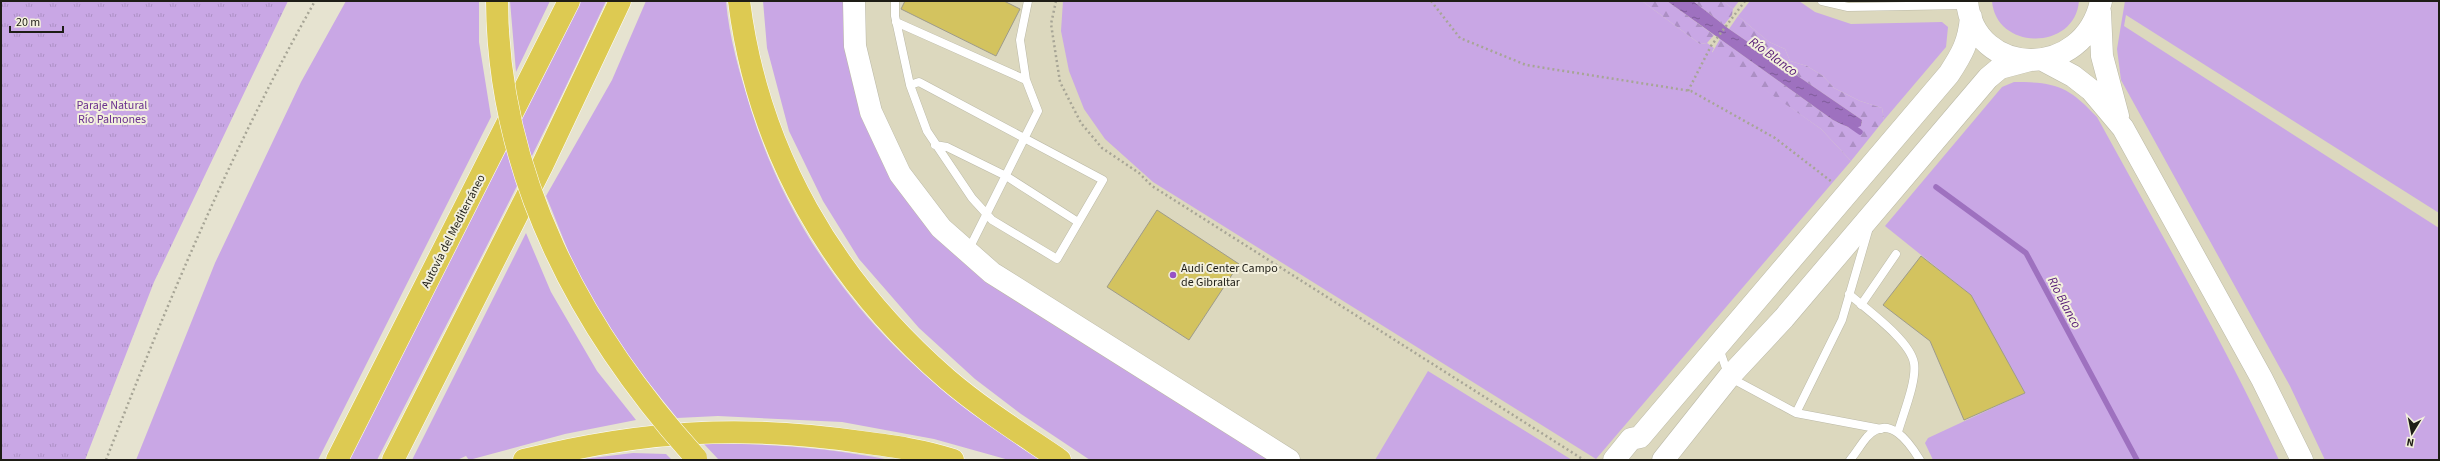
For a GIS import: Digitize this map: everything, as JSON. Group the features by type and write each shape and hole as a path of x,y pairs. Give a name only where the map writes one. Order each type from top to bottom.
{"highway":[{"path":"497,1 497,31 512,127 525,174 538,212 564,274 599,334 637,390 697,459"},
{"name":"Autovía del Mediterráneo","path":"337,460 569,1"},
{"path":"394,460 542,166 620,1"},
{"path":"739,1 756,88 772,138 825,243 860,289 902,337 948,380 1060,460"},
{"path":"524,460 592,444 644,436 711,431 814,435 927,452 953,460"}],"street":[{"path":"854,1 855,46 871,112 900,174 941,228 992,273 1289,460"},
{"path":"1663,460 1729,377 1784,318 1988,78 2000,68 2061,55 2078,45 2094,25 2101,4"},
{"path":"2101,4 2102,56 2113,102 2123,128 2262,378 2302,460"},
{"path":"1968,8 1976,29 1994,47 2011,56 2036,60 2073,76 2091,90 2123,128"},
{"path":"1614,460 1631,439 1640,437 1949,74 1962,55 1970,36 1968,8"},
{"path":"1768,287 1784,318"},
{"path":"1627,460 1640,444 1640,437"}],"lane":[{"path":"896,1 896,22 910,85 927,132 935,145 972,198 987,215 1057,259 1103,180 919,82 910,85"},
{"path":"968,252 1038,111 1026,80 1020,40 1028,1"},
{"path":"1822,1 1848,7 1968,8"},
{"path":"896,22 1026,80"},
{"path":"935,145 948,147 1006,176 1078,222"},
{"path":"1796,413 1833,342 1850,294 1872,214"},
{"path":"1861,304 1896,254"},
{"path":"1850,294 1903,342 1910,352 1914,363 1914,375 1898,432"},
{"path":"1718,347 1729,377 1796,413 1898,432 1905,437 1920,460"},
{"path":"1850,460 1867,438 1882,429"}],"path":[{"path":"106,460 157,330 197,236 282,59 315,1"},
{"path":"1056,1 1051,24 1060,82 1081,123 1102,148 1139,173 1152,186 1584,460"},
{"path":"1431,1 1460,38 1526,65 1688,91 1775,138 1847,194"},
{"path":"1688,91 1711,46 1745,1"}],"shaded area":[{"path":"819,1 2162,1 2439,188 2439,460 1156,460 983,346"}],"green space":[{"name":"Paraje Natural Río Palmones","path":"1,1 288,1 154,282 85,460 1,460"},
{"path":"346,1 479,1 479,42 491,117 318,460 136,460 215,263 301,82"},
{"path":"510,1 550,1 516,72"},
{"path":"581,1 606,1 494,232 377,460 348,460"},
{"path":"646,1 726,1 732,42 751,110 767,154 786,196 808,236 862,311 893,345 927,377 972,413 1039,460 1009,460 934,439 842,422 718,416 677,418 637,367 600,313 579,275 546,196 612,80"},
{"path":"763,1 847,1 851,54 920,210 1276,460 1090,460 1021,414 975,379 919,328 859,259 823,201 789,131 767,48"},
{"path":"1063,1 1642,1 1700,44 1707,43 1714,48 1712,52 1821,129 1851,161 1596,459 1153,182 1105,139 1084,109 1069,71 1061,31"},
{"path":"1642,1 1667,1 1714,35 1707,43 1700,44"},
{"path":"1693,1 1723,1 1733,9 1732,15 1724,25"},
{"path":"1723,1 1739,1 1733,9"},
{"path":"1750,1 1799,1 1815,12 1851,24 1942,22 1948,27 1946,47 1884,120 1882,108 1860,101 1834,88 1823,76 1807,66 1790,61 1785,49 1769,42 1738,16"},
{"path":"1992,1 2079,1 2074,17 2064,29 2051,36 2036,38 2020,36 2007,29 1997,17"},
{"path":"2125,1 2439,1 2439,213 2126,15 2124,26 2439,228 2439,460 2325,460 2290,386 2121,80 2117,49"},
{"path":"1738,16 1769,42 1785,49 1790,61 1807,66 1823,76 1834,88 1860,101 1882,108 1884,120 1851,161 1821,129 1712,53 1720,39 1833,120 1850,128 1861,126 1862,120 1729,29"},
{"path":"2014,82 2041,83 2060,88 2078,98 2097,117 2214,330 2279,460 1933,460 1925,443 1928,438 2025,393 1971,295 1885,226 2002,87"},
{"path":"526,233 551,292 597,371 636,420 565,434 469,460 466,456 457,460 412,460"},
{"path":"1428,371 1572,460 1375,460"},
{"path":"703,443 751,444 820,449 890,460 719,460"},
{"path":"633,453 666,454 672,460 575,460"}],"water":[{"path":"1667,1 1693,1 1729,29 1862,120 1861,126 1854,128 1833,120"}],"building":[{"path":"905,1 1004,1 1020,9 996,56 901,9"},
{"name":"Audi Center Campo de Gibraltar","path":"1157,210 1239,264 1189,340 1107,287"},
{"path":"1921,256 1971,295 2025,393 1964,420 1930,341 1883,305"}],"waterway":[{"name":"Río Blanco","path":"1850,125 1860,132"},
{"name":"Río Blanco","path":"1936,187 2026,253 2137,460"}],"place":[{"name":"Audi Center Campo de Gibraltar","path":"1173,275"}]}
